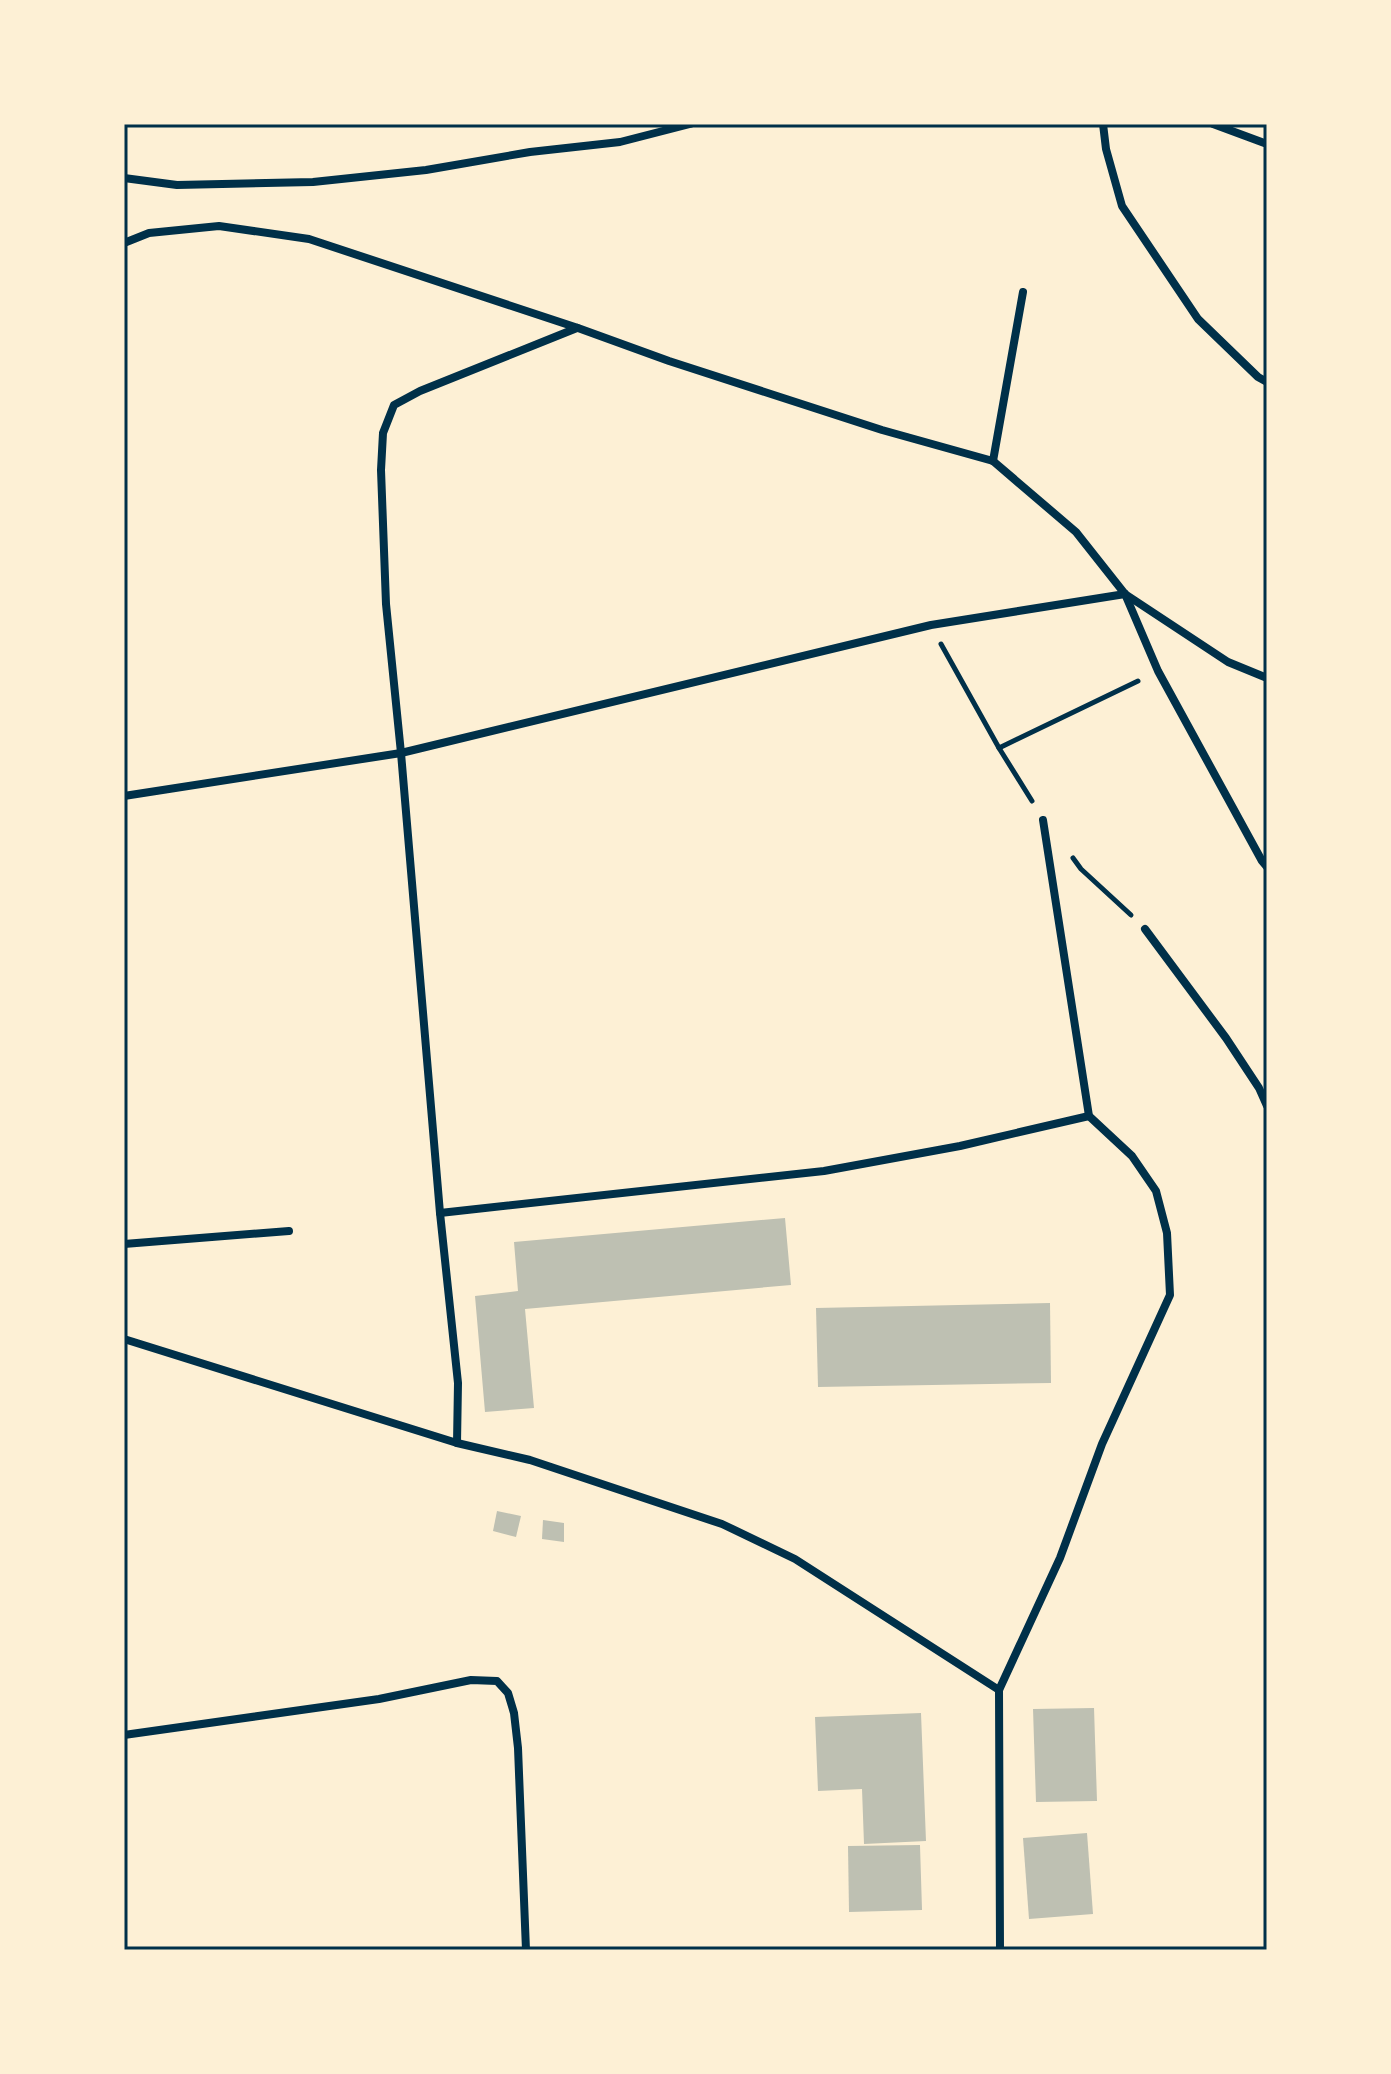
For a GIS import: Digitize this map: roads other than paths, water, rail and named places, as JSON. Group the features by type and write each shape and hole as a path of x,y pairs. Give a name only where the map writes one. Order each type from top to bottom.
{"street":[{"path":"124,178 177,185 313,182 426,170 530,152 620,142 690,124"},
{"path":"1103,124 1106,149 1122,206 1198,319 1267,382"},
{"path":"1213,124 1267,144"},
{"path":"124,243 149,233 219,226 309,239 669,361 882,430 993,461 1076,532 1125,594 1158,671 1267,867"},
{"path":"993,461 1023,292"},
{"path":"457,1443 458,1383 386,604 381,470 383,433 394,405 420,391 578,328"},
{"path":"124,796 401,753 931,625 1125,594 1228,662 1267,678"},
{"path":"1000,1950 999,1690 1060,1558 1102,1444 1170,1295 1167,1233 1156,1191 1132,1156 1089,1116 1043,820"},
{"path":"1145,929 1226,1038 1259,1088 1267,1106"},
{"path":"440,1213 824,1171 960,1146 1089,1116"},
{"path":"124,1244 289,1231"},
{"path":"124,1339 457,1443 530,1460 722,1524 795,1559 999,1690"},
{"path":"124,1735 379,1699 471,1680 497,1681 508,1693 518,1748 526,1950"}]}
